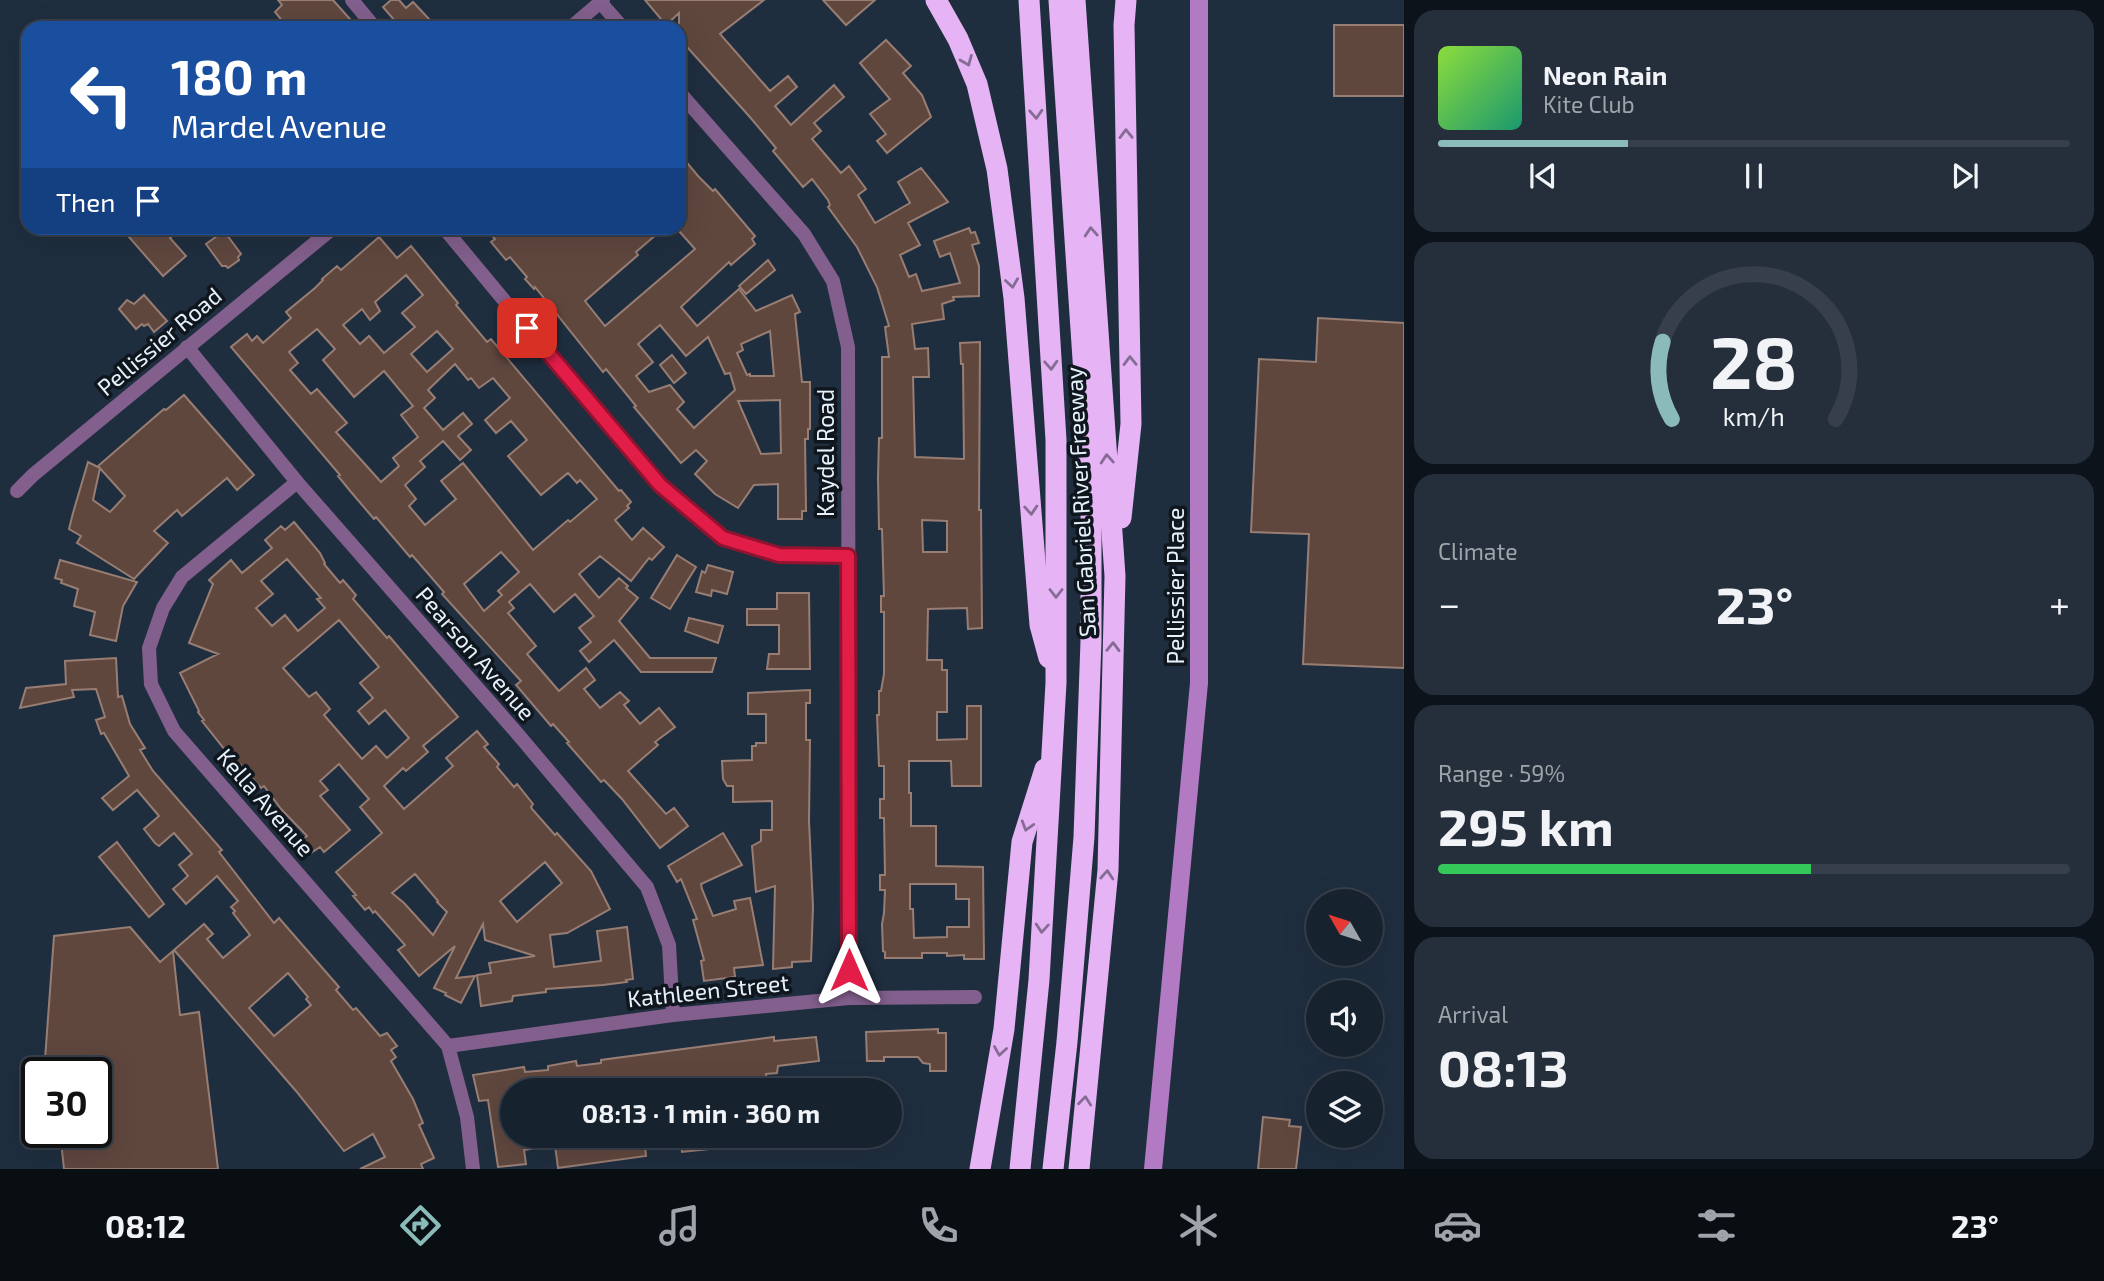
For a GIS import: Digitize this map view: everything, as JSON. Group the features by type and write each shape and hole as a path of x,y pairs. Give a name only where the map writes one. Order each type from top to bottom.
{"highway":[{"path":"936,0 958,39 976,84 997,169 1014,298 1040,625 1056,683"},
{"path":"1043,1169 1057,1033 1078,716 1080,604 1077,406 1047,0"},
{"path":"1053,1169 1067,1042 1084,837 1091,641 1091,503 1059,0"},
{"name":"San Gabriel River Freeway","path":"1075,0 1115,576 1108,870 1079,1169"},
{"path":"1115,576 1131,424 1124,25 1126,0"},
{"name":"San Gabriel River Freeway","path":"1020,1169 1039,980 1056,683 1056,440 1029,7"},
{"path":"980,1169 1003,1029 1022,842 1055,737"}],"main road":[{"name":"Pellissier Place","path":"1153,1169 1199,683 1199,0"}],"street":[{"path":"352,0 369,21"},
{"path":"578,21 602,1 618,21"},
{"name":"Kaydel Road","path":"686,100 804,234 833,281 848,347 849,998"},
{"name":"Pellissier Road","path":"17,491 324,235"},
{"path":"450,235 660,485 723,538 779,555 848,556"},
{"name":"Pearson Avenue","path":"187,347 297,482 516,732 647,887 668,945 673,1015"},
{"name":"Kella Avenue","path":"297,482 182,577 163,608 149,648 151,684 174,731 448,1046 467,1117 473,1169"},
{"name":"Kathleen Street","path":"448,1046 673,1015 849,998 975,997"}],"building":[{"path":"278,0 333,0 352,21 282,21 275,12 282,5"},
{"path":"391,0 399,0 406,8 413,2 429,19 395,21 383,7"},
{"path":"645,0 764,0 720,34 770,91 788,76 797,87 775,106 791,125 834,85 844,97 814,123 821,131 812,139 841,173 849,166 866,189 858,195 875,223 910,203 898,182 921,168 948,202 908,223 920,245 900,255 909,277 916,274 922,291 960,283 950,253 940,257 934,241 969,228 971,233 975,232 979,243 972,245 979,266 979,296 953,297 954,300 942,304 944,319 912,324 915,349 928,348 929,377 913,377 915,457 964,459 963,364 960,343 980,342 979,510 982,628 968,629 967,608 928,609 927,660 942,660 942,670 947,670 947,712 937,712 937,740 967,739 967,706 981,706 981,786 952,786 951,761 909,761 909,793 911,826 936,826 936,866 983,867 984,959 964,959 964,955 947,956 947,953 922,953 922,958 885,958 883,951 885,890 880,890 880,875 885,875 884,818 880,818 880,799 884,799 884,766 879,766 877,715 884,674 884,612 881,612 881,596 884,596 878,478 879,438 882,438 882,357 889,357 885,327 889,326 877,287 857,247 828,207 828,200 812,179 803,187 773,151 776,148 686,46 686,21 679,21 679,13 670,21 663,21","holes":["922,520 947,521 947,552 923,552","910,884 956,884 956,899 969,899 969,927 947,927 947,937 914,938"]},
{"path":"823,0 875,0 846,25"},
{"path":"1334,25 1404,25 1404,96 1334,96"},
{"path":"886,40 911,66 903,73 922,95 931,117 887,153 877,141 886,134 870,114 890,99 860,63"},
{"path":"686,161 713,191 715,189 755,236 752,239 755,244 731,265 729,262 681,307 697,326 739,289 756,311 792,295 800,312 795,314 802,382 810,382 810,429 808,439 805,439 806,511 802,511 802,519 778,519 778,484 754,485 738,508 715,494 695,474 707,461 696,450 681,463 606,369 603,372 535,287 534,289 525,279 527,277 510,257 506,260 491,242 495,239 491,235 656,235 636,252 638,255 585,301 605,326 695,249 683,235 686,235","holes":["660,325 686,356 708,337 725,374 730,373 735,390 694,428 677,409 684,402 670,385 649,392 636,376 653,362 638,344","770,331 774,376 747,375 737,353 743,350 741,344","780,400 781,453 761,454 738,401"]},
{"path":"173,235 170,238 186,256 163,276 129,237"},
{"path":"218,235 227,235 241,254 239,260 228,268 222,266 206,244"},
{"path":"379,237 397,258 411,246 487,342 491,339 631,502 627,506 629,508 615,520 632,540 643,528 664,547 652,560 649,558 631,581 600,556 579,574 599,598 619,578 628,586 626,588 638,598 619,621 650,658 716,658 712,672 641,672 614,640 589,662 580,651 591,642 579,628 594,616 575,594 554,612 530,584 509,602 514,608 508,613 536,646 527,654 559,691 586,668 595,680 584,689 600,708 620,692 629,701 624,705 640,724 659,708 675,727 655,742 658,745 628,771 666,814 674,808 688,826 660,848 622,799 604,780 601,782 553,724 551,726 516,685 521,681 442,594 444,592 412,555 410,557 376,517 374,519 231,347 247,334 252,341 257,336 263,343 291,318 286,312 337,266 341,270","holes":["406,275 423,295 402,313 415,327 384,353 369,336 360,344 343,325 362,309 370,320 380,311 375,302","317,329 335,349 323,360 354,397 384,371 413,406 401,415 418,437 393,458 399,466 381,482 336,432 347,423 317,389 311,394 290,370 298,363 289,352","437,331 453,349 427,372 411,354","455,364 468,380 471,378 479,388 493,378 510,398 485,420 496,433 511,421 527,440 508,456 541,495 568,473 577,483 580,480 597,499 533,550 463,463 441,481 456,499 425,525 409,506 416,499 405,485 425,467 420,461 443,441 460,460 471,450 458,436 472,424 463,413 443,430 424,408 435,398 428,390","501,552 519,572 498,591 502,595 484,611 464,584"]},
{"path":"768,260 775,270 746,294 739,286"},
{"path":"144,295 167,321 154,332 148,324 142,324 136,329 119,309 127,300 134,304"},
{"path":"1318,318 1404,323 1404,668 1303,664 1309,534 1251,532 1259,359 1316,362"},
{"path":"672,355 686,373 674,383 660,365"},
{"path":"184,395 254,475 237,490 227,478 182,516 177,510 154,531 168,543 134,579 77,543 81,536 69,529 88,462 100,468 98,466","holes":["100,468 125,496 110,512 93,500"]},
{"path":"294,522 340,583 343,580 356,595 353,599 387,638 389,636 458,717 423,746 428,752 406,771 403,768 384,786 404,809 453,766 446,758 477,731 488,744 484,747 499,764 497,767 514,787 517,784 533,804 532,809 591,871 610,909 567,933 550,935 554,967 601,961 597,931 627,927 633,979 603,985 546,989 546,992 513,996 512,1001 481,1006 477,975 491,973 489,963 535,956 485,940 483,924 456,978 475,976 461,1003 445,995 446,993 434,988 455,946 419,976 398,950 405,945 375,911 373,913 369,907 365,910 336,872 382,833 360,807 369,799 339,764 320,781 328,790 320,796 350,830 324,852 320,847 311,853 301,841 307,836 281,809 264,786 261,788 239,763 237,765 202,721 204,720 180,673 218,654 189,643 213,584 209,580 231,560 242,573 272,548 265,540 281,526 285,530","holes":["287,559 321,598 317,599 325,608 298,631 285,615 272,626 256,608 273,594 261,581","339,620 379,667 360,683 373,698 358,711 369,724 385,710 409,738 387,758 376,746 362,759 324,715 330,709 316,692 309,697 283,668","545,862 562,883 517,922 500,901","415,874 447,912 433,935 392,893"]},
{"path":"677,555 696,567 670,609 651,598"},
{"path":"60,560 137,582 123,606 116,641 90,635 95,612 74,606 78,589 55,578"},
{"path":"708,565 733,572 727,594 712,590 711,596 696,592 702,571 705,573"},
{"path":"777,593 809,593 810,669 767,669 769,654 779,654 779,625 747,625 747,609 777,609"},
{"path":"689,618 723,626 718,643 685,631"},
{"path":"116,658 118,697 122,696 130,724 145,748 140,750 153,771 222,850 219,852 274,923 279,918 339,987 336,990 353,1010 356,1008 380,1036 387,1033 397,1046 391,1050 396,1057 391,1061 413,1099 423,1123 419,1125 434,1158 421,1164 423,1169 360,1169 385,1157 373,1134 344,1151 174,950 204,924 213,934 207,939 223,958 250,935 233,913 235,911 231,907 238,901 217,876 186,904 173,889 188,876 179,865 192,854 174,833 159,846 155,843 144,829 159,816 137,790 113,810 102,798 129,776 104,733 101,734 96,720 105,717 96,689 72,690 74,697 20,708 26,688 66,684 65,661","holes":["288,973 308,997 306,999 311,1005 274,1036 249,1008"]},
{"path":"810,690 810,703 806,703 806,740 810,740 809,821 813,907 811,961 792,962 792,967 773,969 775,886 756,892 752,846 761,841 761,830 772,830 772,801 733,802 733,786 727,786 723,779 722,761 752,760 752,746 766,743 766,714 748,714 748,693"},
{"path":"723,833 742,865 701,884 702,889 713,916 736,909 734,901 750,898 763,965 734,968 735,977 704,981 701,961 704,960 693,920 697,919 681,879 677,882 668,866"},
{"path":"117,842 164,904 149,917 99,857"},
{"path":"130,927 160,962 173,951 180,1015 199,1012 218,1169 64,1169 62,1148 112,1148 112,1057 45,1057 54,936"},
{"path":"938,1029 938,1033 946,1033 946,1071 930,1071 930,1064 923,1063 918,1057 884,1057 884,1061 867,1061 866,1032"},
{"path":"774,1037 774,1041 816,1037 819,1061 778,1066 777,1073 766,1074 766,1078 500,1078 500,1148 536,1148 524,1150 526,1164 498,1167 488,1100 479,1101 473,1075 524,1067 525,1072 548,1070 548,1066 576,1061 577,1066 601,1063 601,1060"},
{"path":"1263,1117 1290,1120 1289,1126 1301,1127 1296,1169 1258,1169"},
{"path":"555,1148 645,1148 646,1156 558,1168"},
{"path":"681,1148 718,1148 682,1152"}],"route":[{"path":"527,328 660,485 723,538 779,555 848,556 849,970"}]}
